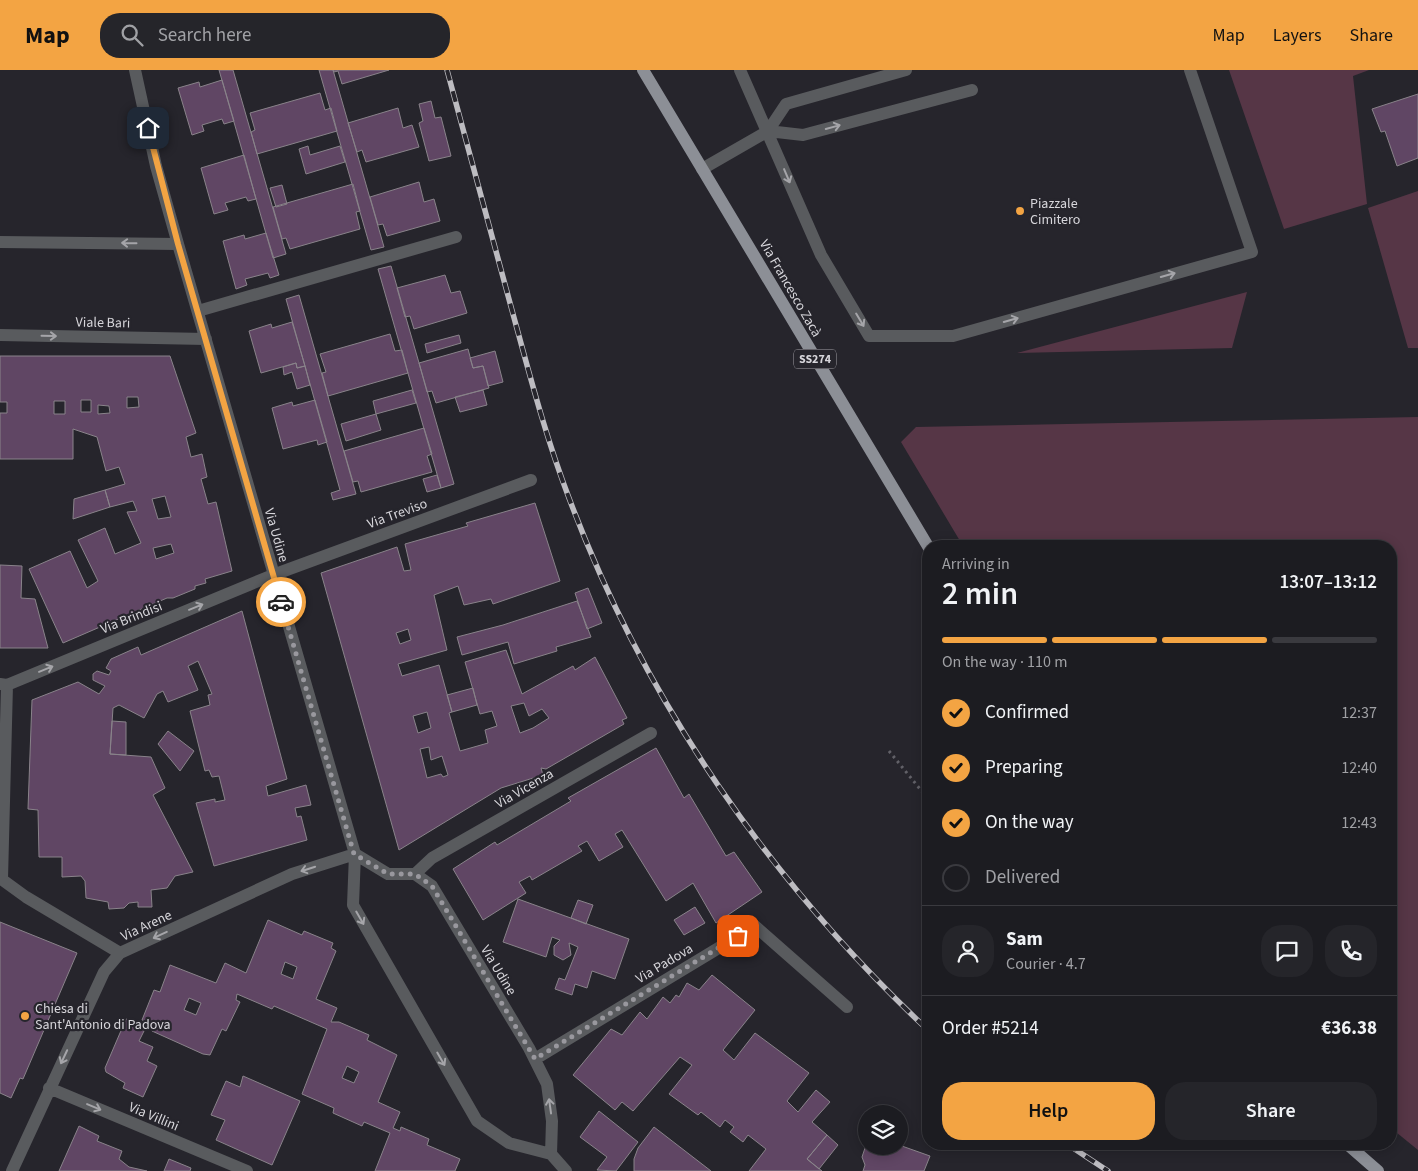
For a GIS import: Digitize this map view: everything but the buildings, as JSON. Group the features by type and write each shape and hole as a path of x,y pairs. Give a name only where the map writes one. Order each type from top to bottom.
{"main road":[{"name":"Via Francesco Zacà","path":"643,70 924,540"},
{"path":"1353,1150 1378,1171"}],"street":[{"name":"Via Udine","path":"134,70 156,166 354,854 353,905 478,1121 509,1143 552,1154 552,1121 547,1084 535,1059 432,886 415,874"},
{"path":"740,70 821,255 869,336 953,336 1252,252 1190,70"},
{"path":"702,169 768,131 786,104 906,70"},
{"path":"768,131 803,135 972,90"},
{"path":"198,311 456,237"},
{"path":"0,242 178,244"},
{"name":"Viale Bari","path":"0,335 206,339"},
{"name":"Via Treviso","path":"273,575 531,480"},
{"name":"Via Brindisi","path":"3,684 273,575"},
{"path":"3,684 1,879 26,897 120,953"},
{"name":"Via Vicenza","path":"415,874 432,858 650,733"},
{"path":"354,854 388,874 415,874"},
{"name":"Via Arene","path":"12,1171 104,972 120,953 292,874 354,854"},
{"name":"Via Padova","path":"535,1059 755,926 847,1007"},
{"name":"Via Villini","path":"49,1088 247,1171"},
{"path":"552,1154 566,1171"}],"path":[{"path":"889,751 922,791"}],"shaded area":[{"path":"1229,70 1369,70 1353,76 1367,204 1284,229"},
{"path":"1418,191 1418,348 1408,348 1368,208"},
{"path":"1247,292 1232,348 1017,353"},
{"path":"1418,417 1418,1150 1397,1133 1397,540 959,540 901,442 916,427"}],"railway":[{"path":"447,70 553,453 569,498 600,573 635,647 675,717 718,786 766,851 817,914 871,974 922,1024"},
{"path":"1076,1150 1108,1171"}],"way so far":[{"path":"281,602 354,854 388,874 415,874 432,886 535,1059 738,936"}],"place":[{"name":"Piazzale Cimitero","path":"1020,211"},
{"name":"Chiesa di Sant'Antonio di Padova","path":"25,1016"}],"route":[{"path":"148,128 156,166 281,602"}]}
